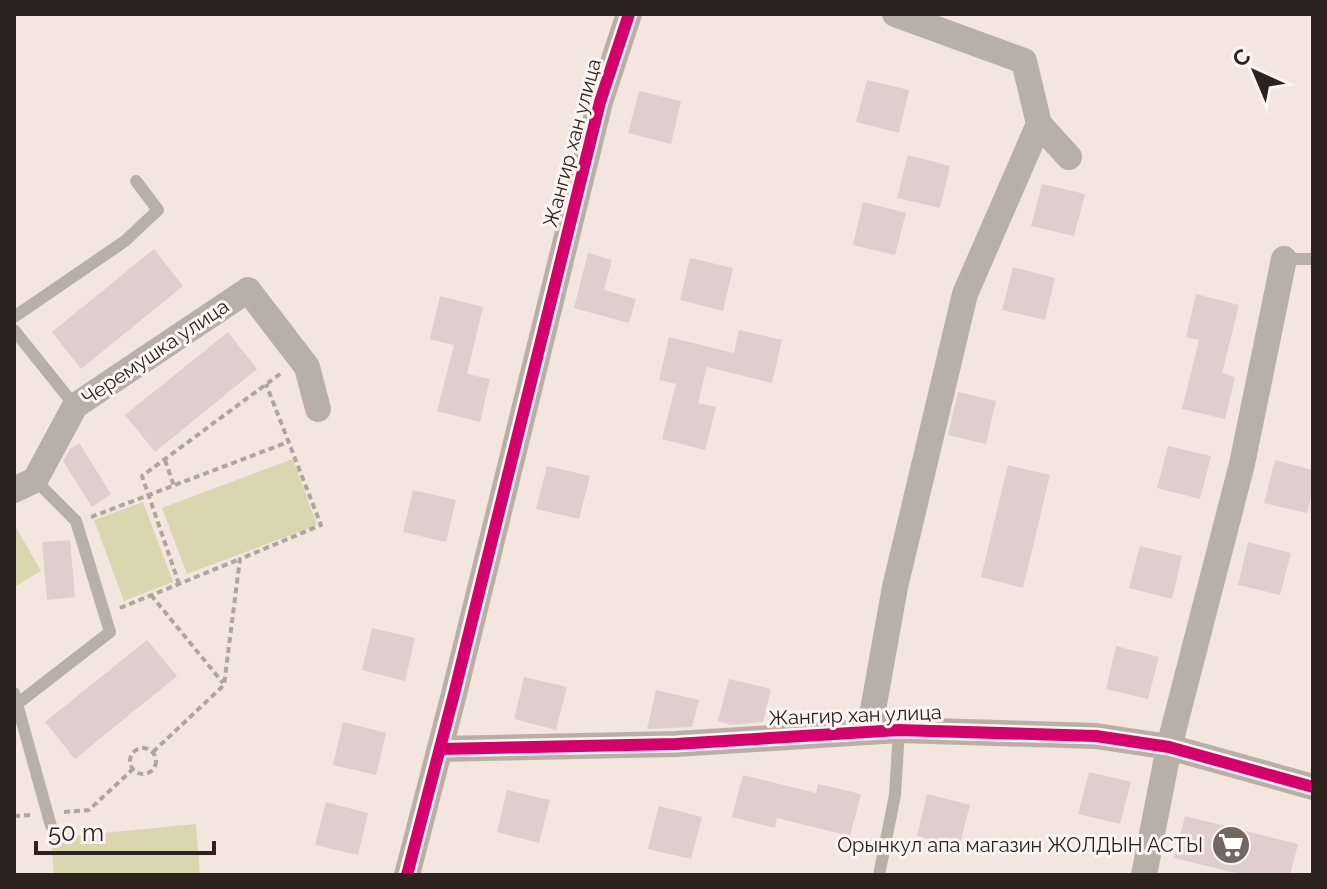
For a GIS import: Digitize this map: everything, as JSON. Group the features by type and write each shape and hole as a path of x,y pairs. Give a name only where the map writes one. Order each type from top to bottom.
{"street":[{"name":"Жангир хан улица","path":"407,875 600,102 629,14"},
{"path":"895,14 1024,61 1039,124 1069,157"},
{"name":"Жангир хан улица","path":"869,732 895,587 965,294 1039,124"},
{"path":"1144,875 1169,747 1242,464 1284,259"},
{"name":"Черемушка улица","path":"25,485 75,406 248,290 307,367 318,409"},
{"name":"Жангир хан улица","path":"440,749 676,744 899,730 1096,736 1169,747 1313,787"}],"lane":[{"path":"14,317 125,241 158,210 136,181"},
{"path":"1284,259 1313,259"},
{"path":"14,330 75,406"},
{"path":"25,485 76,521 110,632 15,699 49,820"},
{"path":"879,875 895,795 899,730"}],"path":[{"path":"179,584 142,476 301,359"},
{"path":"105,614 321,525 266,384"},
{"path":"88,519 289,441"},
{"path":"165,460 174,486"},
{"path":"153,752 224,685 240,559"},
{"path":"151,595 224,685"},
{"path":"145,748 153,752 156,760 152,771 140,773 133,769 130,761 133,752 145,748"},
{"path":"14,816 49,820 89,810 133,769"}],"shaded area":[{"path":"293,459 317,525 187,574 162,508"},
{"path":"143,502 173,582 124,601 94,520"},
{"path":"14,524 41,571 14,587"},
{"path":"196,824 200,875 54,875 51,838"}],"building":[{"path":"867,80 909,90 899,133 856,122"},
{"path":"639,91 681,101 671,144 628,133"},
{"path":"908,155 950,166 940,208 897,198"},
{"path":"1042,184 1085,194 1074,236 1031,226"},
{"path":"863,202 906,213 895,255 853,245"},
{"path":"154,249 183,286 81,369 52,332"},
{"path":"588,253 612,260 604,290 636,299 629,323 574,308"},
{"path":"690,258 733,268 723,311 680,300"},
{"path":"1013,267 1055,278 1045,320 1002,310"},
{"path":"1196,294 1239,305 1222,373 1235,377 1225,419 1182,409 1199,340 1186,337"},
{"path":"440,296 483,307 467,374 490,379 480,422 437,411 454,345 430,339"},
{"path":"739,330 782,340 772,383 707,367 698,403 716,407 705,450 662,439 676,384 659,380 669,337 734,353"},
{"path":"228,332 257,369 155,452 125,415"},
{"path":"958,392 996,401 986,444 948,435"},
{"path":"79,443 111,494 92,507 63,461 70,449"},
{"path":"1168,446 1211,456 1200,499 1157,488"},
{"path":"1275,460 1313,470 1313,489 1307,513 1264,503"},
{"path":"1008,465 1050,475 1023,588 981,577"},
{"path":"547,466 590,476 579,519 536,509"},
{"path":"413,490 456,500 446,542 403,532"},
{"path":"70,540 75,597 47,600 42,542"},
{"path":"1248,542 1291,553 1280,595 1238,585"},
{"path":"1140,546 1182,556 1172,599 1129,588"},
{"path":"372,628 415,638 405,681 362,670"},
{"path":"147,640 177,676 75,759 45,722"},
{"path":"1116,646 1159,657 1148,699 1106,689"},
{"path":"524,677 567,687 556,730 514,719"},
{"path":"729,679 771,689 763,722 731,725 718,721"},
{"path":"656,690 699,700 692,727 647,729"},
{"path":"343,722 386,733 376,775 333,765"},
{"path":"1089,772 1131,782 1120,824 1078,814"},
{"path":"743,775 816,793 818,784 861,794 850,836 777,818 775,828 732,817"},
{"path":"507,790 550,800 539,843 497,832"},
{"path":"927,794 970,805 959,847 917,836"},
{"path":"326,802 368,813 358,855 315,845"},
{"path":"659,806 702,817 691,859 648,849"},
{"path":"1185,816 1298,844 1290,875 1244,875 1174,858"}],"cycle path":[{"path":"407,875 600,102 629,14"},
{"path":"440,749 676,744 899,730 1096,736 1169,747 1313,787"}],"place":[{"name":"Орынкул апа магазин ЖОЛДЫН АСТЫ","path":"1231,845"}]}
